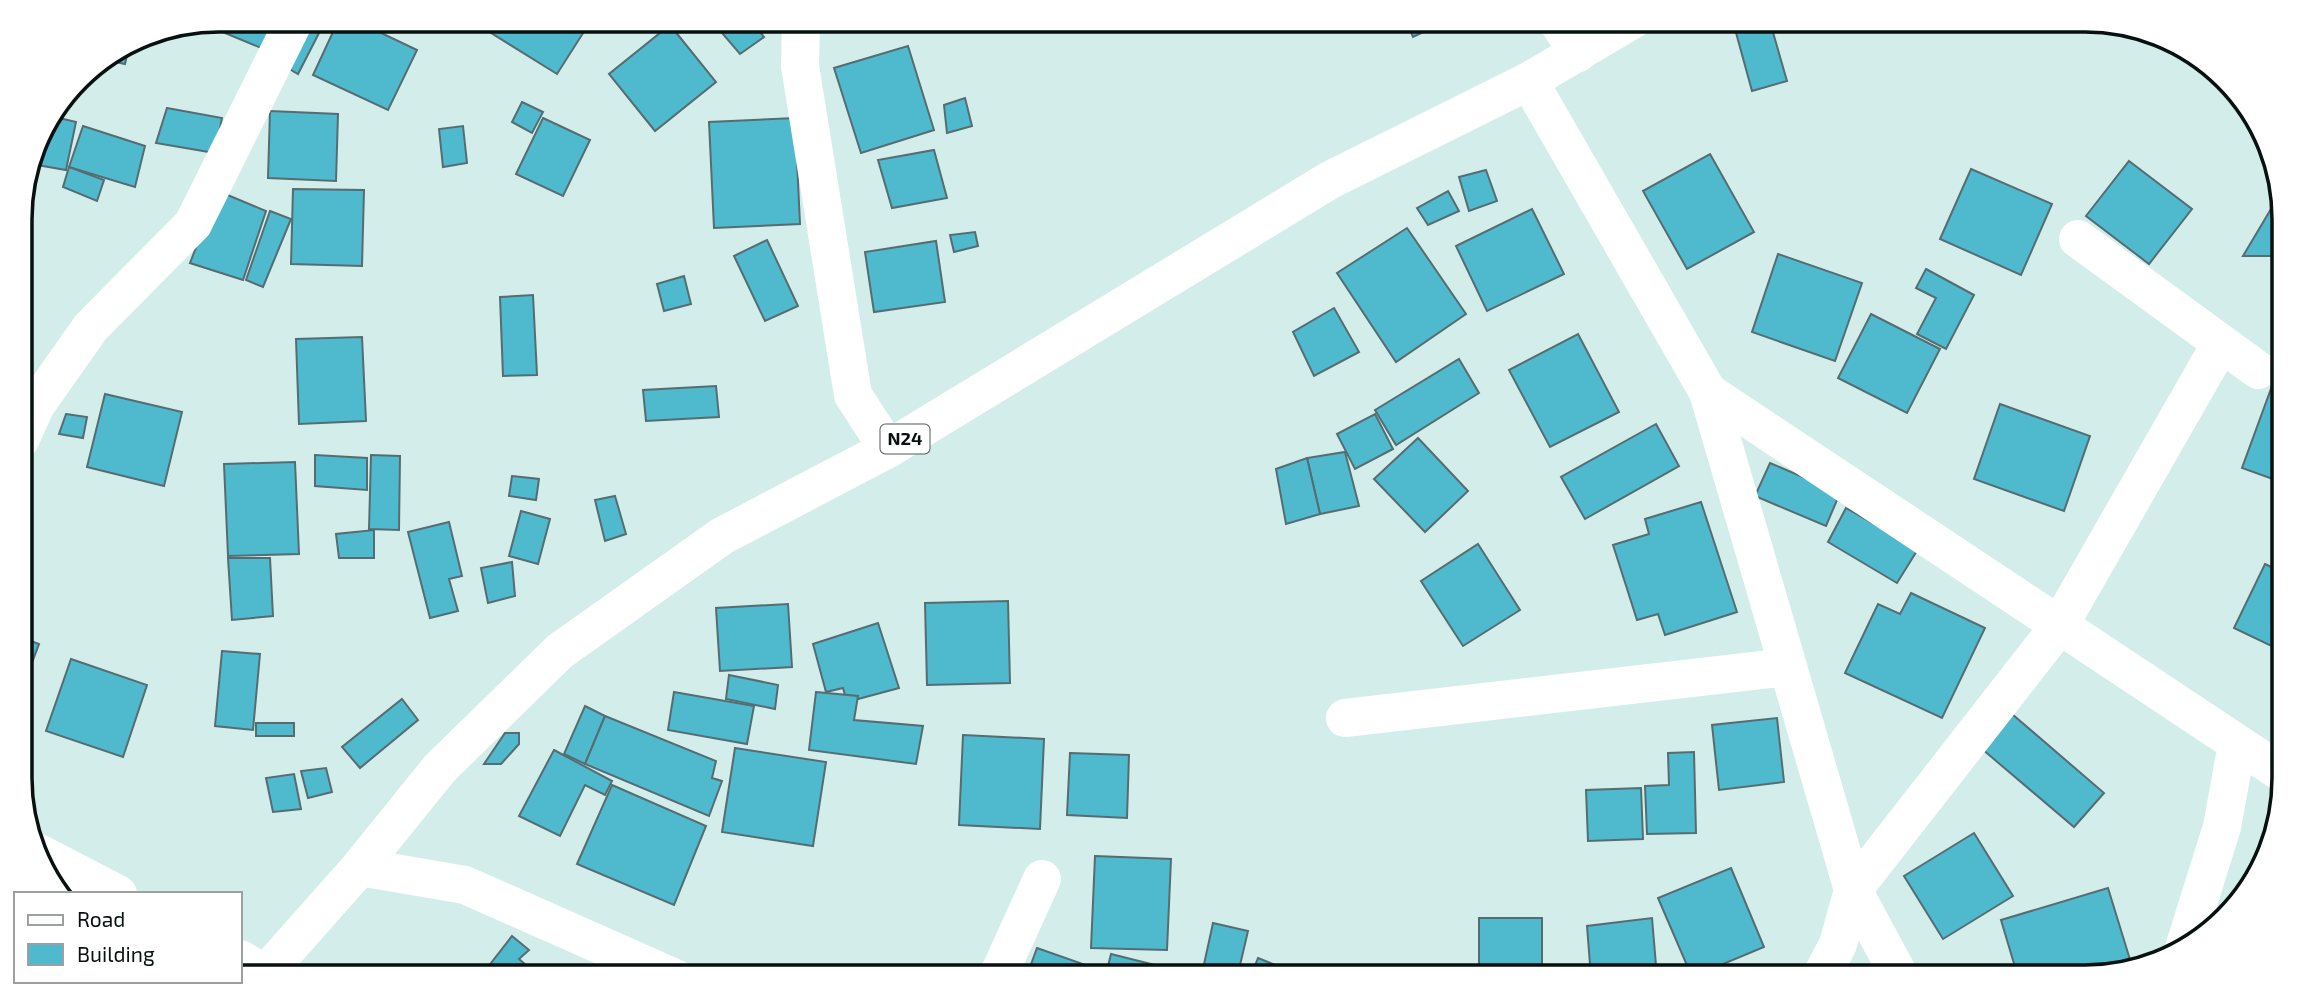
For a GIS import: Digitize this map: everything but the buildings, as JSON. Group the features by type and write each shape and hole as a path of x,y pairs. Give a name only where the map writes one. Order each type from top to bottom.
{"main road":[{"path":"32,414 90,327 193,224 289,32"},
{"path":"801,32 800,66 853,395 888,449"},
{"path":"1564,32 1578,53"},
{"name":"N24","path":"264,965 360,867 440,768 560,651 722,536 888,449 1330,180 1529,81 1613,32"},
{"path":"1529,81 1709,392 1853,891 1893,965"},
{"path":"2078,239 2220,345 2258,370"},
{"path":"1827,965 1838,944 1853,891 2059,626 2220,345"},
{"path":"1709,392 2273,767"},
{"path":"1345,718 1788,667"},
{"path":"2188,934 2222,827 2237,744"},
{"path":"50,859 114,892"},
{"path":"360,867 465,885 647,965"},
{"path":"1003,965 1042,879"}]}
